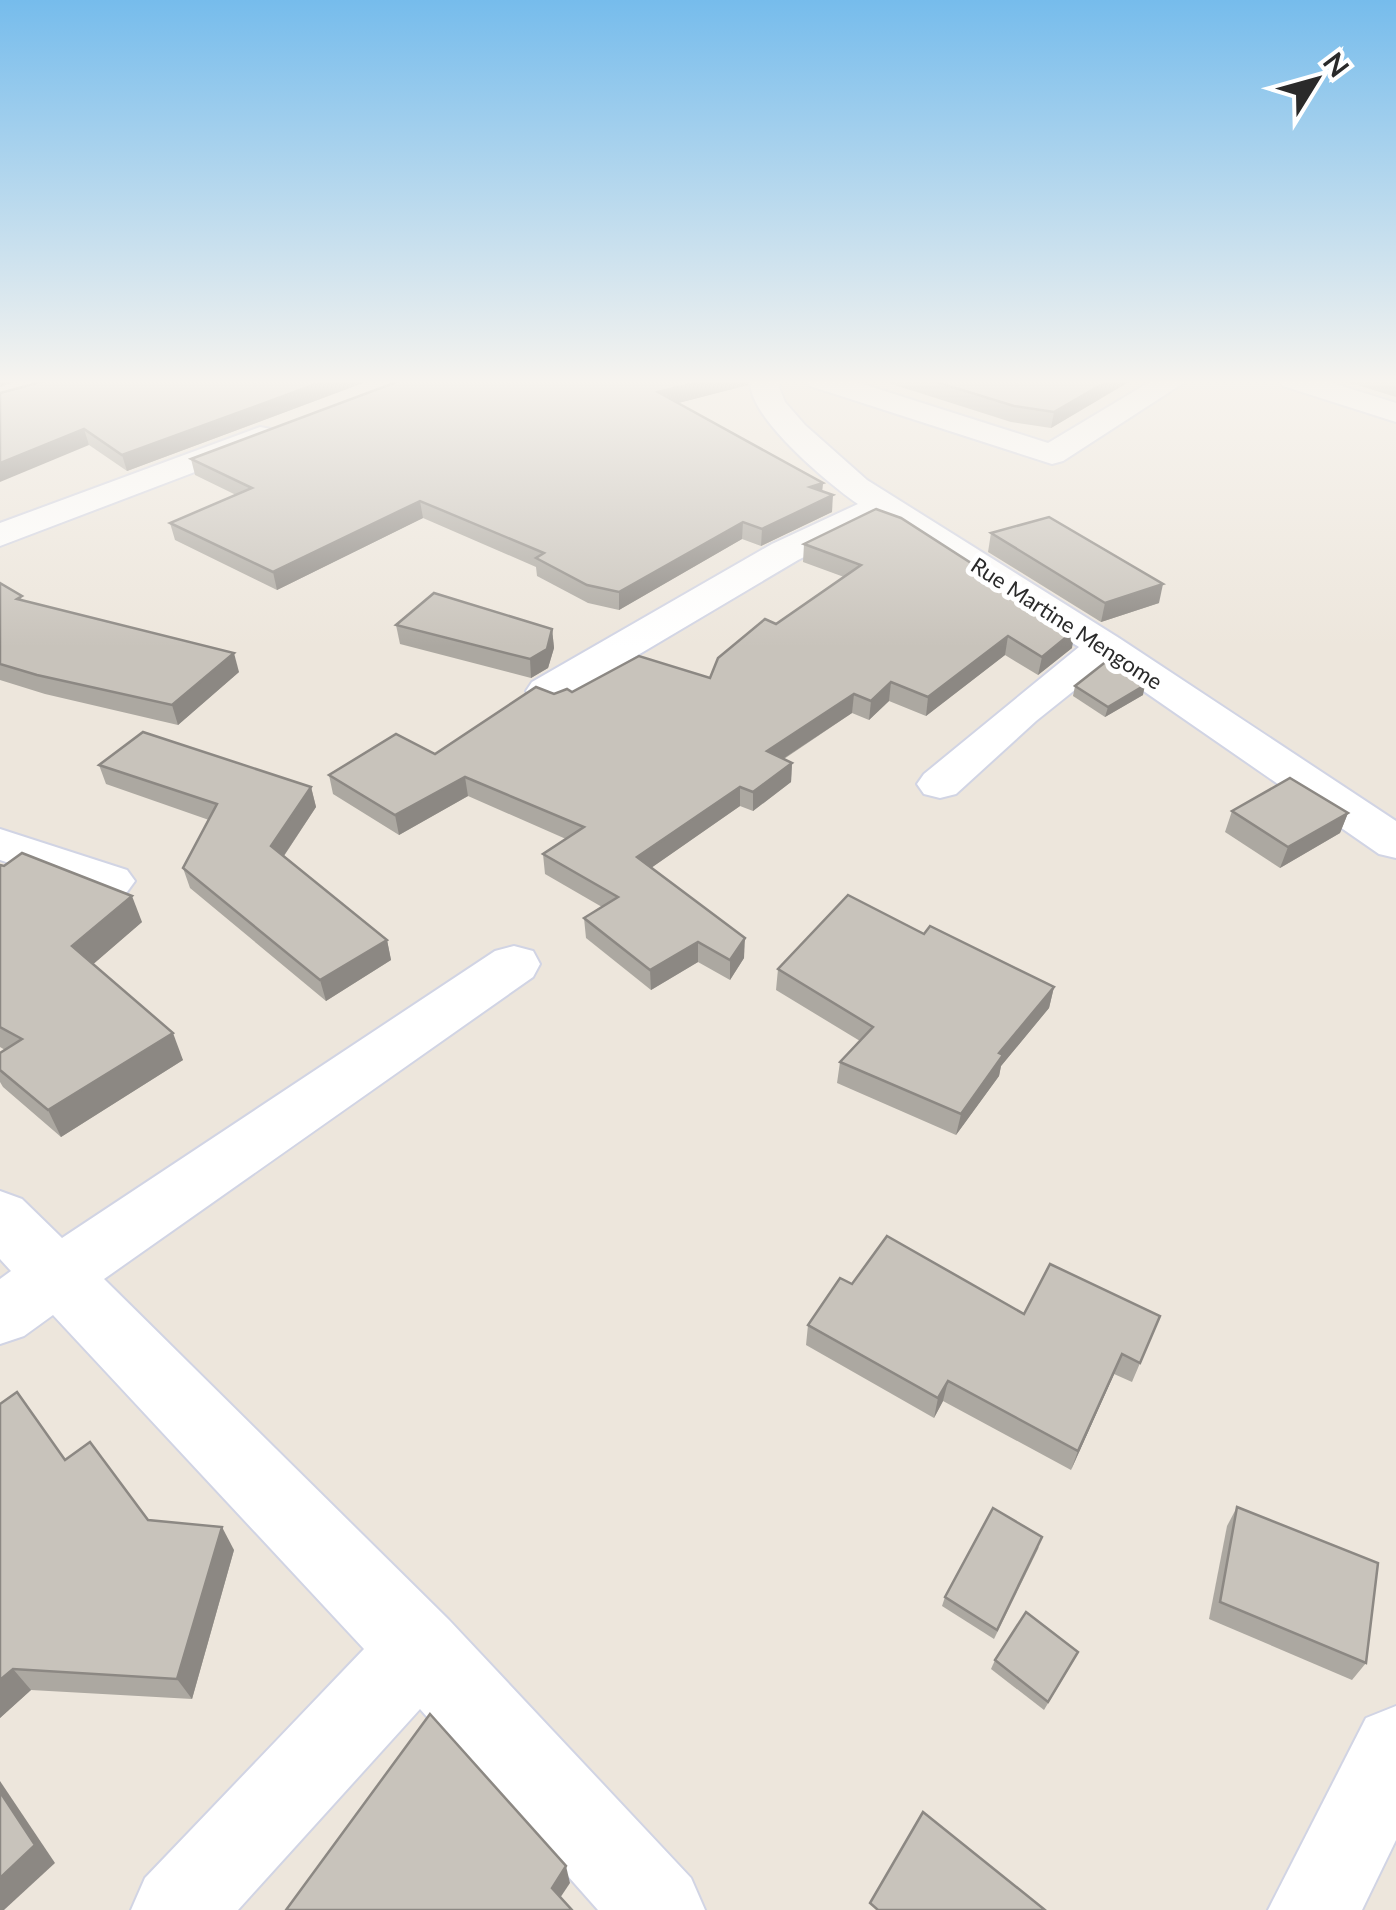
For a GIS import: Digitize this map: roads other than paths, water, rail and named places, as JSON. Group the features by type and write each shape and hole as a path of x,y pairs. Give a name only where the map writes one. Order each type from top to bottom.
{"street":[{"path":"0,535 174,469"},
{"name":"Rue Martine Mengome","path":"838,469 882,506 1375,808 1396,843"},
{"path":"547,691 785,552 882,506"},
{"path":"940,784 1021,712 1105,646"},
{"path":"0,844 110,881"},
{"path":"27,1296 514,964"},
{"path":"0,1217 27,1296 420,1650 659,1910"},
{"path":"177,1910 420,1650"},
{"path":"1314,1910 1396,1748"}]}
